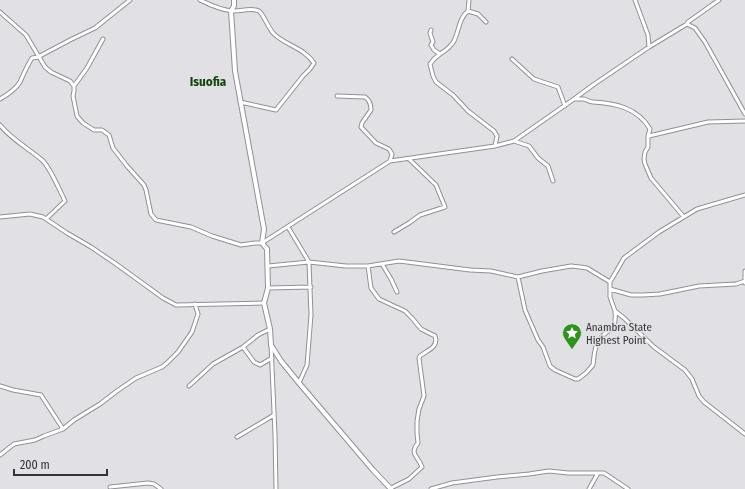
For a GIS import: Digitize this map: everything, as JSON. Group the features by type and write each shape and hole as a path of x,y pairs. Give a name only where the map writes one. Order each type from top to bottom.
{"main road":[{"path":"234,0 234,6 231,11 234,56 240,102 264,229 262,243 267,249 268,288 264,303 270,329 271,345 281,361 299,383 391,489"}],"street":[{"path":"0,99 12,91 19,82 32,58 38,57 95,28 130,0"},
{"path":"200,0 231,11 259,11 274,34 302,51 310,57 314,63 276,110 240,102"},
{"path":"469,0 468,11 464,14 455,40 434,58 430,64 432,76 436,82 453,95 468,111 494,131 497,136 495,146"},
{"path":"634,0 648,35 649,47"},
{"path":"103,39 87,68 74,86 73,96 77,116 83,124 94,130 102,130 109,135 114,148 127,166 144,185 151,214 156,220 192,227 212,236 241,245 255,242 262,243 390,161 495,146 514,141 649,47 687,24 719,0"},
{"path":"468,11 478,14 486,22"},
{"path":"0,12 26,35 45,67 51,72 70,81 74,86"},
{"path":"687,24 695,28 745,114"},
{"path":"431,30 430,33 433,42 431,45 432,48 440,54"},
{"path":"512,59 534,79 558,87 565,106"},
{"path":"337,96 365,97 368,99 371,110 361,127 376,143 389,150 392,154 390,161"},
{"path":"574,99 584,99 628,109 643,119 650,131 648,136 648,147 645,152 645,164 651,178 684,216"},
{"path":"648,136 708,122 745,121"},
{"path":"0,125 22,145 43,161 65,201 46,219"},
{"path":"514,141 529,146 538,158 548,166 553,181"},
{"path":"394,232 410,223 420,215 445,207 436,185 408,159"},
{"path":"518,277 525,310 538,340 543,347 550,366 574,379 581,378 593,365 594,354 599,339 612,330 615,322 615,311 610,297 610,282 624,258 630,252 697,208 745,195"},
{"path":"0,217 36,214 110,259 176,305 264,303"},
{"path":"288,227 309,262 311,287 311,315 307,365 299,383"},
{"path":"268,266 309,262 346,266 368,266 399,261 470,270 491,270 518,277 571,266 587,268 610,282"},
{"path":"382,264 397,292"},
{"path":"368,266 370,281 375,294 384,302 405,311 421,329 435,336 436,341 434,347 419,358 424,396 417,421 418,443 414,447 414,451 422,467 409,479 391,489"},
{"path":"610,289 631,295 643,295 660,294 699,286 736,284 745,282 745,271"},
{"path":"268,288 311,287"},
{"path":"0,455 14,444 35,440 64,429 74,420 100,404 117,390 136,378 167,363 178,352 192,332 198,314 195,304"},
{"path":"615,311 654,347 685,370 692,379 699,396 704,402 745,434"},
{"path":"189,386 213,364 243,347 258,335 270,329"},
{"path":"271,345 276,489"},
{"path":"243,347 254,362 260,365 272,358"},
{"path":"0,386 41,395 64,429"},
{"path":"237,437 274,415"},
{"path":"431,489 452,482 549,471 568,474 604,473 628,489"},
{"path":"589,489 599,473"},
{"path":"110,487 148,483 154,484 160,489"}],"place":[{"name":"Anambra State Highest Point","path":"572,350"}],"district":[{"name":"Isuofia","path":"208,81"}]}
